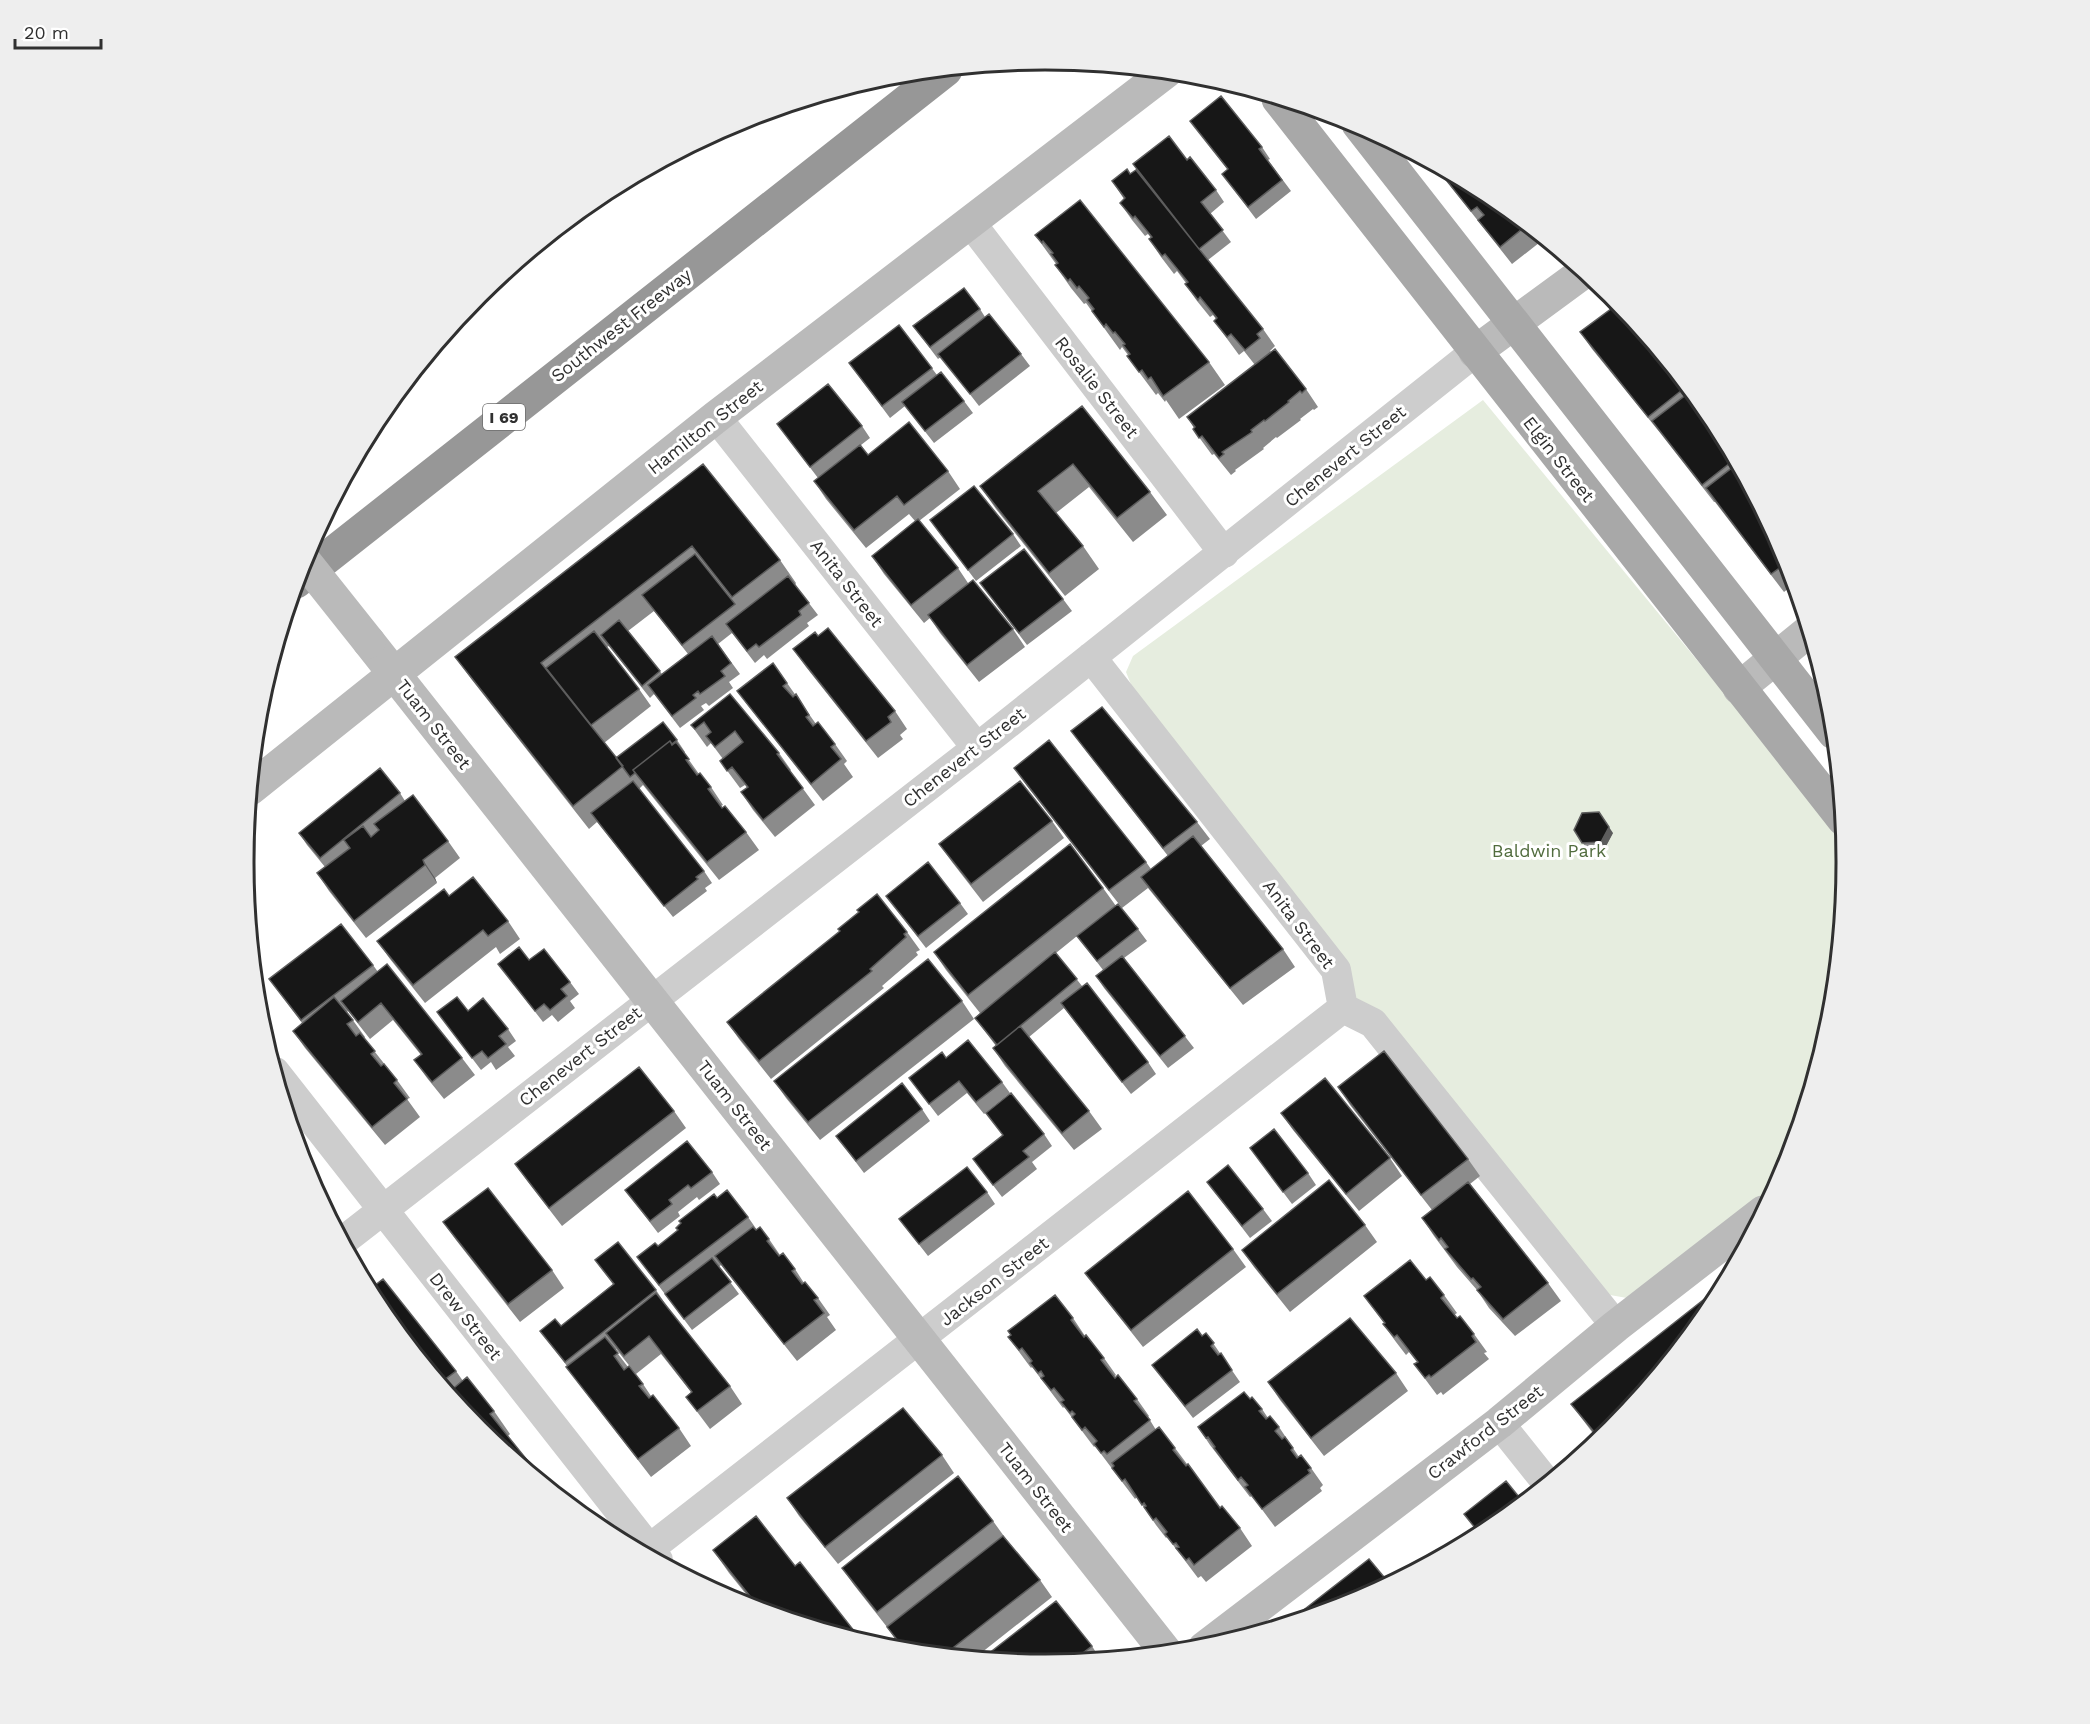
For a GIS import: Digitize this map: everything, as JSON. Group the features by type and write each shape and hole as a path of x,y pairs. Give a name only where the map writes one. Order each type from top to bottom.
{"highway":[{"name":"Southwest Freeway","path":"309,571 936,78"}],"main road":[{"name":"Elgin Street","path":"1285,109 1835,809"},
{"path":"1372,142 1823,719"}],"street":[{"name":"Hamilton Street","path":"258,783 716,417 1157,79"},
{"name":"Rosalie Street","path":"970,222 1224,553"},
{"name":"Chenevert Street","path":"348,1237 977,748 1475,352 1578,277"},
{"name":"Anita Street","path":"716,417 977,748"},
{"name":"Tuam Street","path":"311,568 1160,1645"},
{"path":"1739,688 1803,636"},
{"name":"Anita Street","path":"1091,657 1336,970 1343,1008"},
{"path":"1343,1008 1373,1023 1616,1326"},
{"name":"Jackson Street","path":"655,1550 919,1339 1343,1008"},
{"name":"Drew Street","path":"286,1087 641,1542"},
{"name":"Crawford Street","path":"1224,1633 1499,1423 1616,1326 1747,1226"},
{"path":"1499,1423 1542,1477"}],"green space":[{"name":"Baldwin Park","path":"1483,400 1835,828 1835,914 1830,965 1821,1016 1810,1067 1776,1165 1763,1195 1627,1298 1610,1295 1358,1005 1132,687 1126,672 1133,656"}],"building":[{"path":"1221,96 1262,147 1259,149 1282,180 1248,207 1222,174 1228,169 1190,121"},
{"path":"1169,136 1187,160 1190,157 1216,190 1201,202 1223,230 1199,249 1133,164"},
{"path":"1127,169 1130,174 1136,170 1263,329 1257,334 1260,338 1245,350 1231,334 1227,337 1214,321 1217,318 1200,297 1198,300 1185,284 1188,282 1165,254 1162,256 1149,239 1152,237 1135,216 1133,218 1120,203 1125,198 1112,181"},
{"path":"1446,180 1521,230 1500,247 1478,220 1484,215 1477,207 1471,211"},
{"path":"1080,200 1209,362 1163,396 1151,377 1148,379 1142,370 1139,372 1127,356 1130,354 1123,345 1125,344 1106,324 1104,327 1092,311 1094,309 1087,300 1089,298 1079,286 1077,288 1070,279 1068,281 1055,265 1058,263 1051,254 1053,253 1035,235"},
{"path":"964,288 980,309 930,347 913,326"},
{"path":"1611,309 1681,391 1648,417 1580,332"},
{"path":"989,314 1021,354 970,394 938,354"},
{"path":"899,325 932,368 882,406 849,363"},
{"path":"1275,349 1306,389 1302,393 1300,391 1251,430 1252,432 1222,452 1224,454 1219,458 1202,436 1199,438 1193,429 1195,427 1187,417"},
{"path":"941,372 964,401 925,431 902,402"},
{"path":"828,384 862,426 810,467 777,424"},
{"path":"1684,396 1729,464 1702,485 1652,421"},
{"path":"1082,406 1150,492 1117,518 1073,464 1038,491 1083,546 1049,573 980,486"},
{"path":"909,422 948,471 904,505 897,496 854,530 814,481 860,445 868,455"},
{"path":"703,464 780,560 732,597 692,546 541,663 623,766 573,806 455,657"},
{"path":"1731,468 1755,512 1779,568 1771,574 1706,488"},
{"path":"974,486 1013,534 968,570 930,520"},
{"path":"918,519 958,568 911,605 872,556"},
{"path":"1024,549 1063,599 1019,633 980,583"},
{"path":"695,554 735,604 682,645 642,595"},
{"path":"788,576 809,603 799,611 801,615 759,647 756,644 747,651 726,624"},
{"path":"973,580 1013,629 967,665 928,615"},
{"path":"619,620 660,671 642,686 601,635"},
{"path":"828,628 895,711 888,717 891,722 866,741 793,649 815,632 818,636"},
{"path":"594,631 639,689 591,725 546,668"},
{"path":"712,636 731,663 721,671 725,676 700,694 698,691 693,695 696,698 672,716 648,685"},
{"path":"773,663 787,683 783,686 793,697 796,694 809,715 806,717 813,726 818,722 835,744 831,747 841,759 811,784 737,691"},
{"path":"730,694 779,753 777,754 803,788 763,820 741,792 748,787 732,767 727,771 720,761 743,742 735,731 715,747 706,736 711,732 704,722 695,729 691,725"},
{"path":"1102,707 1197,822 1163,848 1071,731"},
{"path":"663,722 677,740 672,744 670,741 633,770 635,773 630,777 616,758"},
{"path":"1049,740 1146,862 1109,890 1014,768"},
{"path":"670,741 672,745 676,742 689,759 686,760 697,775 700,773 711,787 708,789 722,808 725,806 746,832 707,862 633,770"},
{"path":"380,768 400,793 320,858 299,833"},
{"path":"633,781 704,871 696,877 698,879 664,906 591,813"},
{"path":"1020,781 1052,821 971,884 939,844"},
{"path":"413,795 448,841 423,860 425,865 354,921 317,873 350,848 344,840 363,826 371,837 379,830 374,824"},
{"path":"1599,812 1609,827 1601,842 1582,843 1574,830 1582,813"},
{"path":"1193,836 1283,949 1230,988 1141,877"},
{"path":"1070,844 1103,888 968,995 934,952"},
{"path":"928,862 960,903 918,936 886,896"},
{"path":"473,877 508,921 488,936 483,930 413,985 377,941 444,889 449,896"},
{"path":"877,894 907,932 904,934 906,937 870,969 872,971 759,1061 727,1022 840,931 838,929 859,912 857,910"},
{"path":"1118,904 1138,929 1097,961 1077,936"},
{"path":"341,924 373,965 301,1020 269,979"},
{"path":"519,947 529,960 544,949 570,982 561,989 567,996 550,1010 544,1004 535,1011 498,964"},
{"path":"1055,952 1077,979 997,1045 975,1018"},
{"path":"1122,956 1185,1036 1160,1056 1096,976"},
{"path":"928,959 962,1001 808,1122 774,1081"},
{"path":"387,964 462,1058 432,1082 414,1060 422,1054 381,1003 358,1022 341,1001"},
{"path":"1087,983 1148,1062 1122,1082 1061,1003"},
{"path":"334,997 353,1020 347,1024 356,1036 360,1033 375,1051 371,1054 381,1066 384,1064 397,1080 394,1083 407,1099 372,1127 293,1031"},
{"path":"457,997 468,1011 483,998 508,1029 499,1036 506,1044 488,1058 482,1051 472,1058 437,1012"},
{"path":"1020,1026 1089,1111 1062,1133 993,1048"},
{"path":"968,1040 1002,1082 976,1102 959,1081 929,1104 909,1078 942,1052 946,1058"},
{"path":"1384,1051 1468,1159 1421,1195 1338,1087"},
{"path":"639,1067 674,1111 549,1208 515,1164"},
{"path":"1325,1078 1390,1158 1346,1194 1281,1113"},
{"path":"902,1083 922,1109 856,1161 836,1136"},
{"path":"1011,1093 1044,1134 1023,1151 1029,1157 993,1185 973,1159 1003,1135 986,1113"},
{"path":"1274,1129 1308,1173 1283,1192 1250,1148"},
{"path":"687,1141 712,1172 691,1188 688,1185 669,1200 672,1204 650,1221 625,1190"},
{"path":"1228,1165 1263,1209 1242,1226 1207,1182"},
{"path":"967,1167 987,1192 919,1244 899,1219"},
{"path":"1329,1180 1365,1225 1277,1294 1242,1250"},
{"path":"1468,1182 1548,1283 1503,1319 1477,1290 1481,1287 1445,1249 1448,1247 1441,1238 1439,1240 1422,1218"},
{"path":"488,1188 552,1270 508,1304 443,1222"},
{"path":"727,1190 748,1217 659,1285 637,1257 655,1243 658,1246 678,1230 676,1228 681,1223 679,1221 714,1194 717,1198"},
{"path":"1188,1191 1233,1249 1131,1330 1085,1273"},
{"path":"753,1227 756,1230 760,1227 769,1239 767,1241 779,1256 783,1253 795,1269 792,1271 802,1284 805,1282 818,1298 814,1300 824,1313 784,1344 715,1256"},
{"path":"618,1242 656,1290 565,1362 540,1331 555,1319 561,1326 614,1284 595,1260"},
{"path":"712,1258 731,1282 684,1319 665,1294"},
{"path":"1410,1260 1426,1280 1430,1277 1444,1295 1441,1298 1457,1318 1460,1316 1474,1334 1472,1336 1476,1342 1431,1377 1429,1375 1425,1378 1414,1364 1418,1362 1397,1335 1394,1337 1383,1324 1385,1323 1364,1296"},
{"path":"383,1279 456,1371 446,1379 417,1344 376,1284"},
{"path":"656,1293 730,1386 697,1411 686,1397 692,1392 649,1336 624,1356 606,1333"},
{"path":"1055,1295 1084,1337 1086,1335 1104,1358 1101,1360 1115,1378 1118,1375 1137,1399 1134,1401 1150,1420 1107,1454 1104,1451 1101,1453 1094,1444 1097,1441 1085,1427 1082,1430 1072,1417 1075,1414 1072,1411 1070,1413 1061,1402 1064,1400 1041,1378 1044,1376 1041,1371 1038,1373 1022,1348 1019,1350 1008,1337 1011,1335 1008,1331"},
{"path":"1705,1298 1673,1344 1640,1384 1594,1432 1571,1404"},
{"path":"1350,1318 1396,1373 1311,1438 1268,1382"},
{"path":"1197,1329 1202,1336 1206,1333 1214,1343 1211,1346 1218,1355 1221,1353 1232,1370 1185,1406 1152,1365"},
{"path":"605,1337 618,1353 614,1356 624,1370 629,1366 643,1384 639,1386 649,1398 653,1395 679,1428 638,1459 566,1367"},
{"path":"467,1377 494,1411 490,1414 528,1461 485,1422 454,1388"},
{"path":"1244,1392 1250,1399 1252,1397 1262,1409 1259,1411 1266,1419 1270,1416 1279,1427 1275,1431 1282,1439 1285,1437 1297,1458 1301,1455 1311,1468 1308,1470 1310,1473 1262,1509 1245,1487 1248,1485 1241,1477 1238,1480 1208,1437 1206,1438 1198,1427"},
{"path":"903,1408 942,1455 825,1547 787,1498"},
{"path":"1159,1427 1175,1448 1173,1450 1186,1466 1188,1464 1220,1508 1222,1506 1240,1528 1194,1565 1189,1558 1186,1560 1176,1548 1179,1547 1176,1543 1173,1544 1165,1534 1167,1532 1156,1518 1153,1520 1144,1507 1146,1506 1144,1503 1142,1505 1125,1479 1122,1481 1112,1468 1114,1466 1112,1463"},
{"path":"958,1476 993,1521 877,1612 842,1568"},
{"path":"1506,1481 1518,1496 1474,1527 1464,1514"},
{"path":"756,1516 795,1566 800,1562 853,1630 750,1596 713,1550"},
{"path":"1003,1536 1040,1580 953,1648 896,1639 887,1627"},
{"path":"1369,1559 1384,1577 1348,1593 1305,1609"},
{"path":"1056,1601 1092,1646 1083,1653 991,1652"}]}
